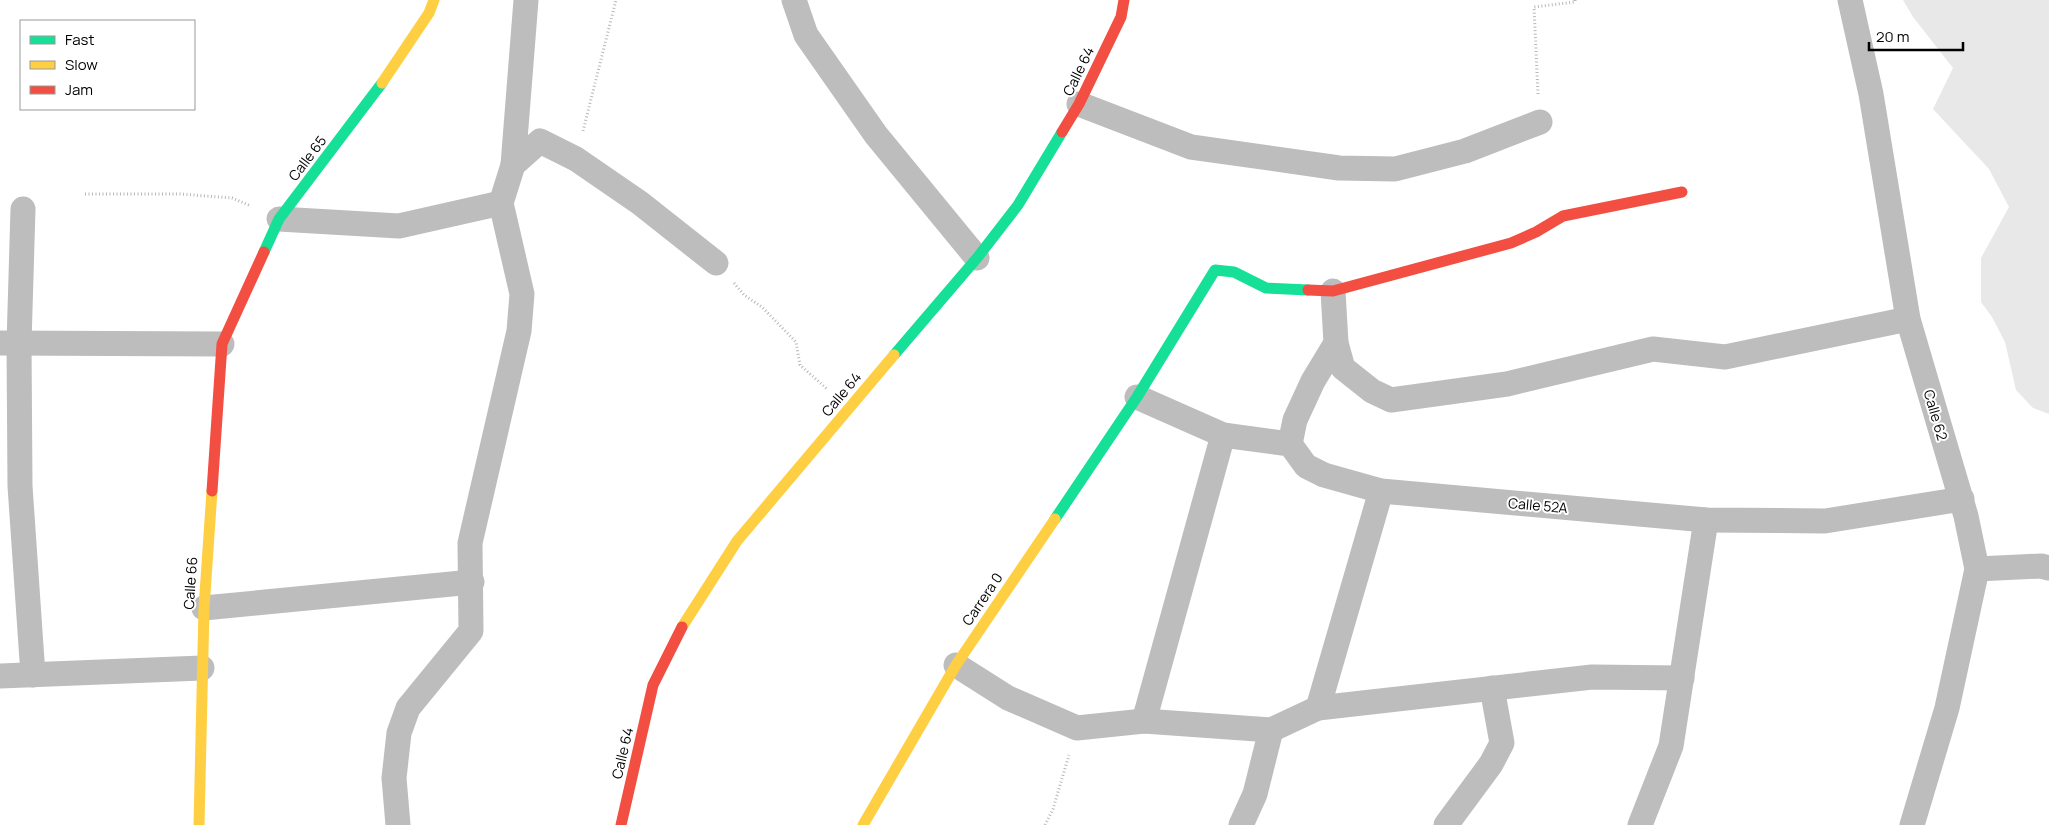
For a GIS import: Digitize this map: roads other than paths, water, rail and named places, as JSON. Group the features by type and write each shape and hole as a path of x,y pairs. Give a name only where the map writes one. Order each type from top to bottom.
{"street":[{"name":"Calle 65","path":"222,344 279,219 384,80 429,13 434,0"},
{"path":"398,825 394,778 399,733 408,708 471,631 472,582 470,543 519,331 522,294 501,203 513,164 526,0"},
{"path":"794,0 806,36 876,135 977,258"},
{"name":"Calle 62","path":"1850,0 1871,94 1908,319 1962,499 1972,538 1977,569 1947,708 1912,825"},
{"name":"Calle 64","path":"621,825 652,685 680,630 738,541 848,408 977,258 1018,205 1079,104 1118,6"},
{"path":"1079,104 1191,147 1338,168 1396,169 1464,152 1540,122"},
{"path":"513,164 540,142 576,159 640,203 716,263"},
{"path":"1682,192 1563,216 1511,244 1333,291 1336,343 1343,368 1372,391 1391,400 1507,384 1653,349 1725,357 1908,319"},
{"path":"279,219 399,226 501,203"},
{"path":"22,210 10,343 33,676"},
{"name":"Carrera 0","path":"863,825 956,665 1137,397 1215,270 1234,272 1266,288 1333,291"},
{"path":"10,343 222,344"},
{"path":"1137,397 1223,435 1290,444 1295,420 1312,381 1336,343"},
{"name":"Calle 66","path":"199,825 204,608 222,344"},
{"path":"1144,721 1223,435"},
{"name":"Calle 52A","path":"1290,444 1306,466 1324,475 1380,491 1706,520 1825,521 1962,499"},
{"path":"1318,708 1380,491"},
{"path":"1640,825 1671,746 1706,520"},
{"path":"1977,569 2041,566 2049,568"},
{"path":"204,608 472,582"},
{"path":"956,665 1008,698 1077,728 1144,721 1271,730 1318,708 1592,677 1682,678"},
{"path":"0,676 202,668"},
{"path":"1446,825 1490,764 1502,743 1492,688"},
{"path":"1241,825 1255,794 1271,730"}]}
